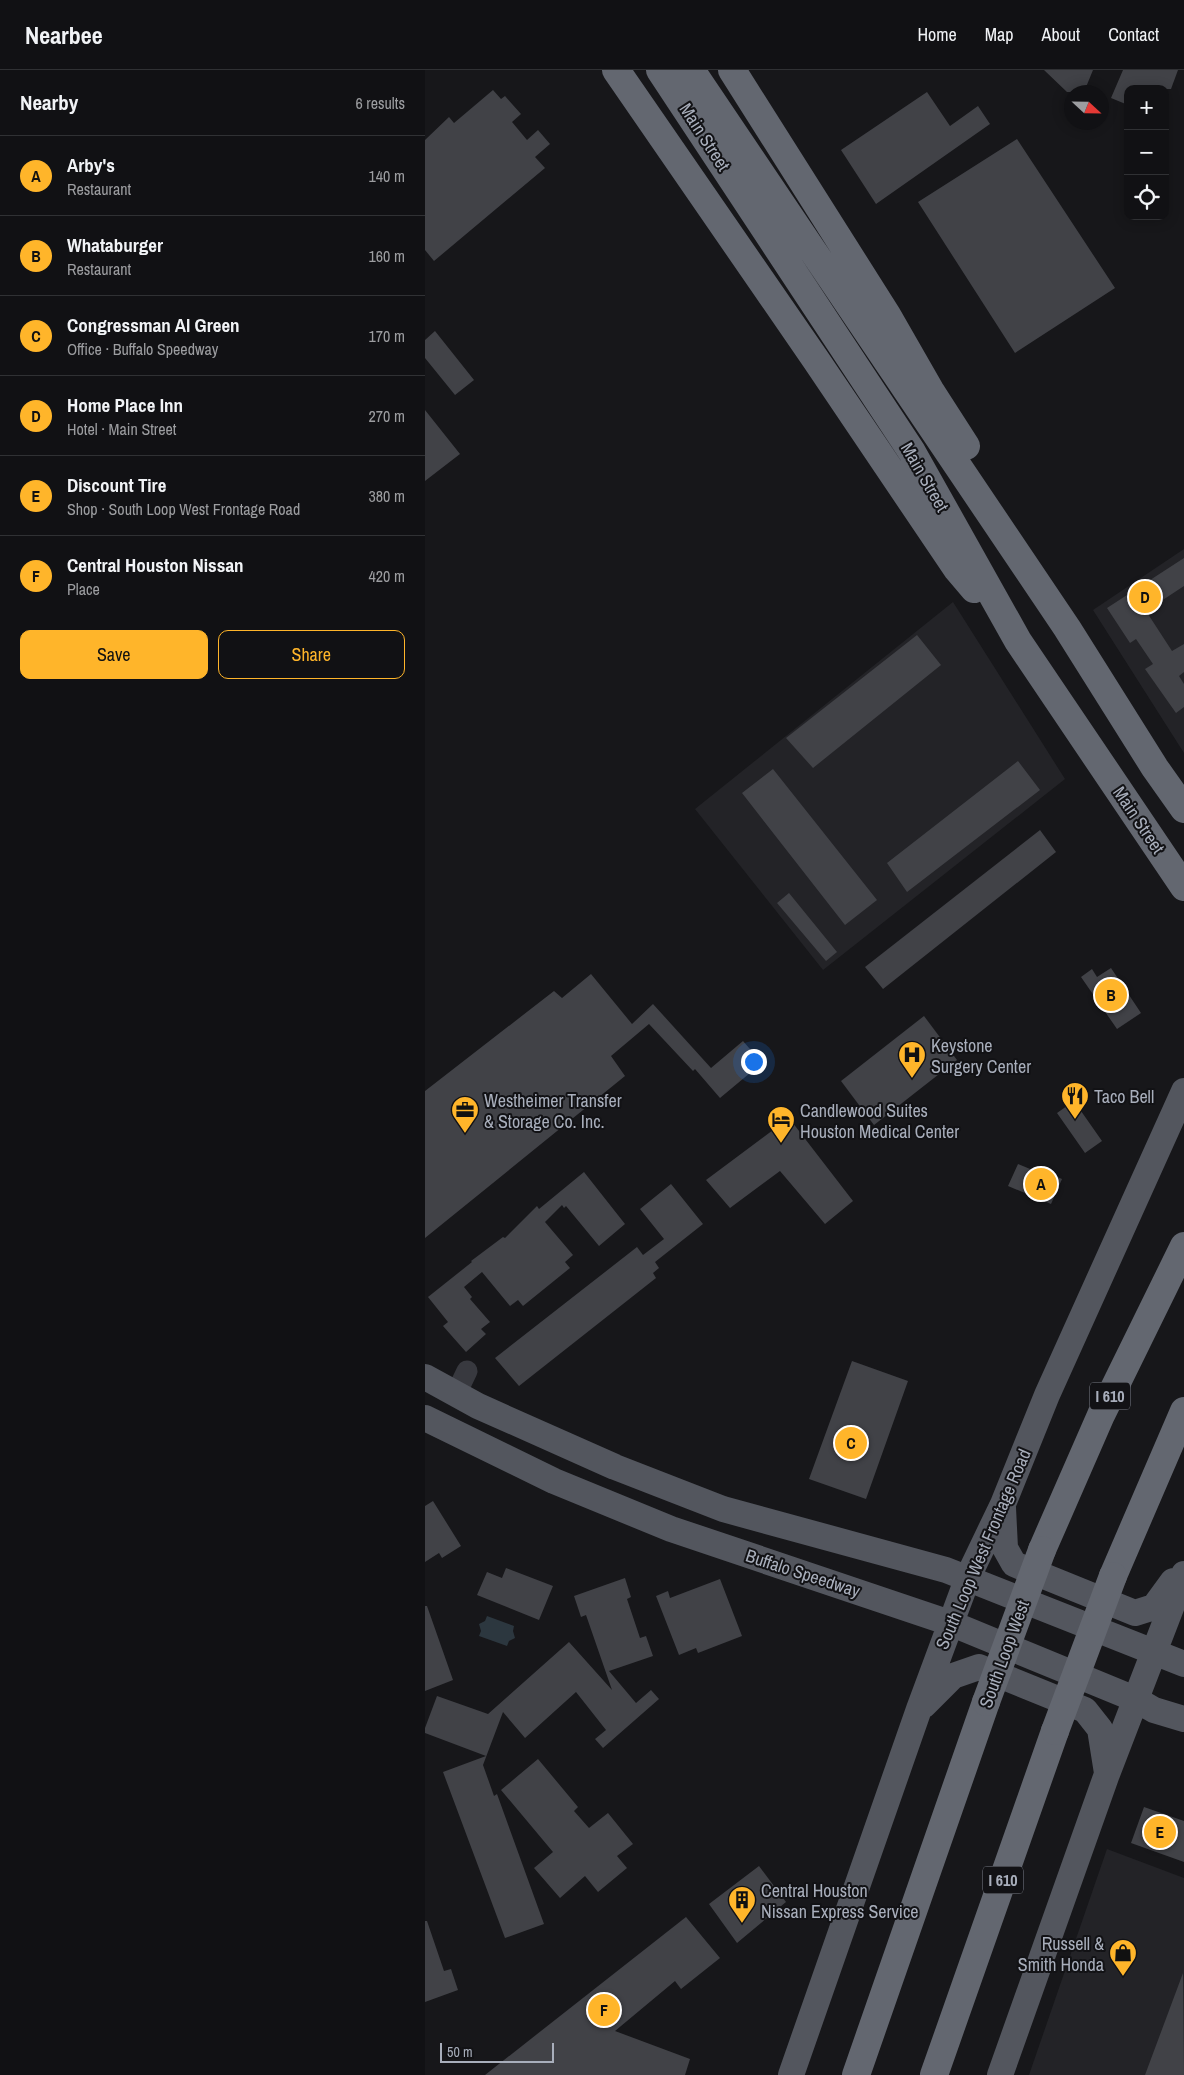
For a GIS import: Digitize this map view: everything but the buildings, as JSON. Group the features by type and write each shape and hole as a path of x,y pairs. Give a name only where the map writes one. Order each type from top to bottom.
{"highway":[{"path":"616,70 817,360 957,569 1019,641"},
{"name":"Main Street","path":"660,70 912,452 1019,641 1184,887"},
{"name":"Main Street","path":"691,70 1067,628 1155,768 1184,809"},
{"path":"732,70 887,315 930,390 1050,580 1067,628"},
{"name":"South Loop West","path":"856,2075 986,1702 1042,1550 1101,1415 1184,1246"},
{"name":"I 610","path":"934,2075 1055,1731 1113,1576 1184,1411"},
{"path":"847,2075 895,1963"},
{"path":"941,2075 951,2029"}],"main road":[{"name":"South Loop West Frontage Road","path":"791,2075 919,1709 968,1577 1003,1504 1047,1395 1184,1091"},
{"path":"425,1378 467,1400 615,1467 723,1509 968,1577 1184,1664"},
{"path":"462,1437 467,1400"},
{"name":"Buffalo Speedway","path":"425,1418 579,1492 711,1544 950,1623 1135,1698 1154,1710 1184,1719"},
{"path":"1003,1504 1005,1548 1015,1564 1135,1613 1154,1607 1184,1566"},
{"path":"711,1544 723,1509"},
{"path":"1000,2075 1107,1774 1184,1574"},
{"path":"919,1709 953,1676 979,1667 1085,1710 1100,1729 1107,1774"}],"street":[{"path":"467,1371 467,1400"}],"shaded area":[{"path":"1184,549 1184,753 1093,610"},
{"path":"953,602 1065,779 823,970 695,809"},
{"path":"487,1616 514,1626 515,1638 509,1641 507,1646 479,1636 481,1631 479,1624 485,1621"},
{"name":"Russell & Smith Honda","path":"1107,1849 1184,1878 1184,2075 1029,2075"}],"place":[{"name":"Home Place Inn","path":"1145,597"},
{"name":"Whataburger","path":"1111,995"},
{"name":"Keystone Surgery Center","path":"912,1079"},
{"name":"Taco Bell","path":"1075,1120"},
{"name":"Westheimer Transfer & Storage Co. Inc.","path":"465,1134"},
{"name":"Candlewood Suites Houston Medical Center","path":"781,1144"},
{"name":"Arby's","path":"1041,1184"},
{"name":"Congressman Al Green","path":"851,1443"},
{"name":"Discount Tire","path":"1160,1832"},
{"name":"Central Houston Nissan Express Service","path":"742,1924"},
{"name":"Russell & Smith Honda","path":"1123,1977"},
{"name":"Central Houston Nissan","path":"604,2010"}]}
